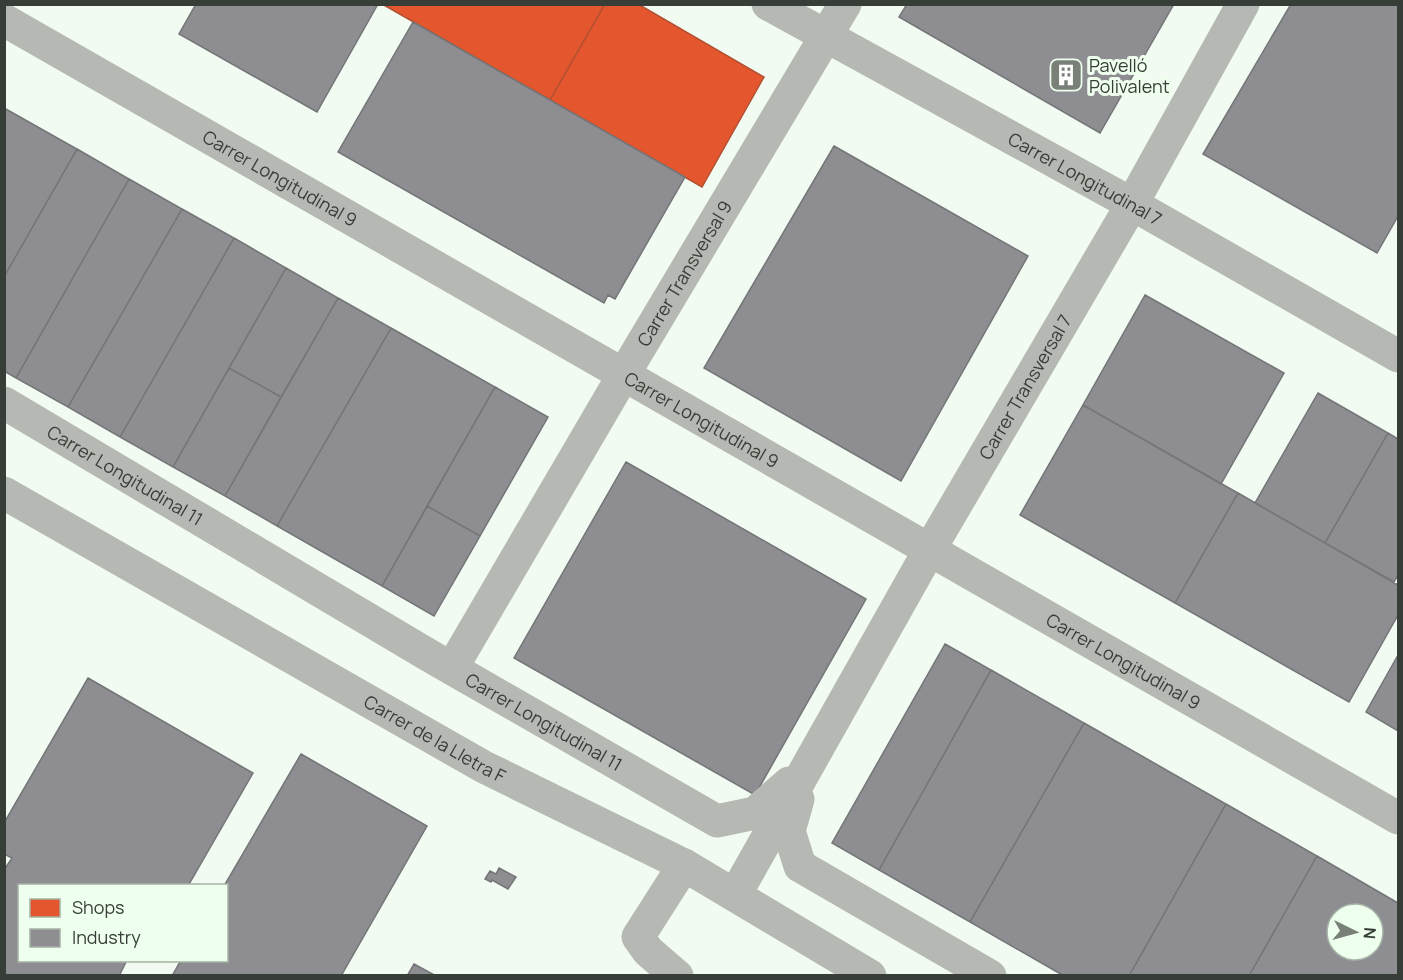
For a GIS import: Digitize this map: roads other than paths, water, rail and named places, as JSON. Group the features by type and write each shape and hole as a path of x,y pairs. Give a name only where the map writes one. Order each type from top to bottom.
{"street":[{"name":"Carrer Longitudinal 7","path":"768,4 1132,204 1398,356"},
{"name":"Carrer Transversal 9","path":"452,668 845,4"},
{"name":"Carrer Transversal 7","path":"807,768 930,549 1132,204 1244,4"},
{"name":"Carrer Longitudinal 9","path":"4,20 1398,818"},
{"name":"Carrer Longitudinal 11","path":"4,404 452,668 717,820 755,813 807,768"},
{"name":"Carrer de la Lletra F","path":"4,493 484,767 684,864 735,894 828,965 870,975"},
{"path":"735,894 807,768"},
{"path":"807,768 789,831 800,866 990,975"},
{"path":"677,975 648,951 638,937 684,864"}],"place":[{"name":"Pavelló Polivalent","path":"1066,75"}]}
